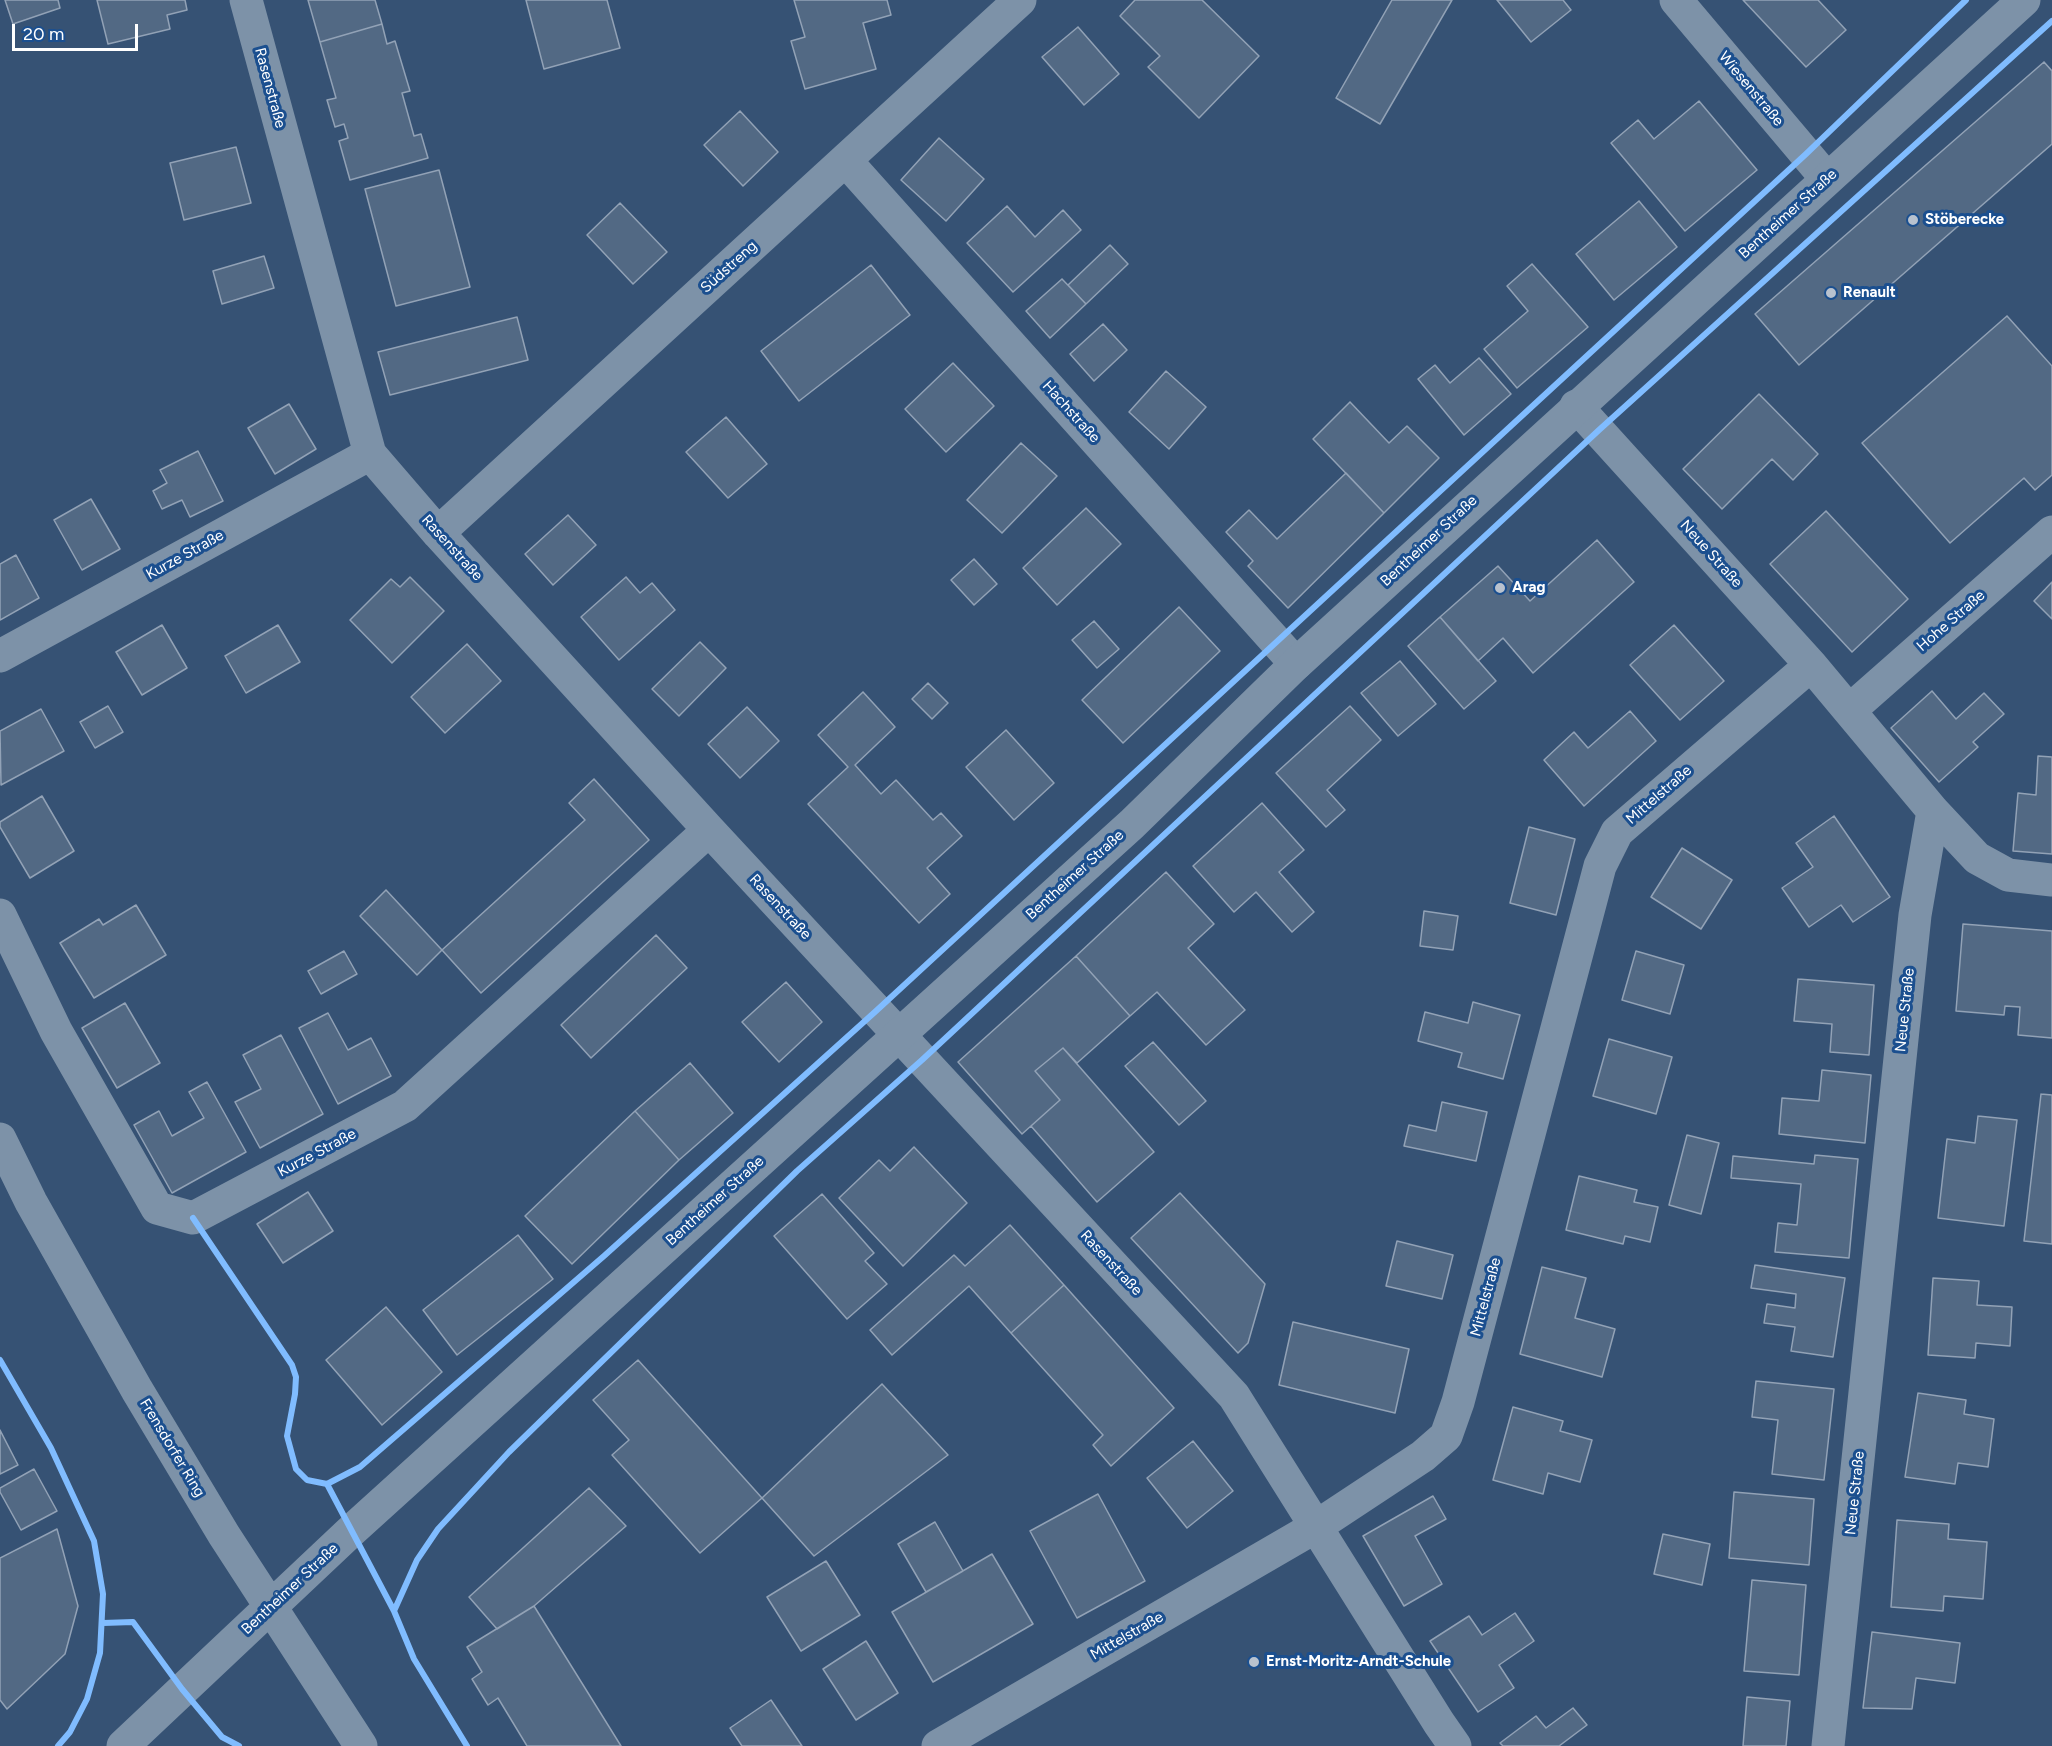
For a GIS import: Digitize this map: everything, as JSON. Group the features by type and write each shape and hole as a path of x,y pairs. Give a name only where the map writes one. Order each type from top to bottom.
{"street":[{"name":"Rasenstraße","path":"246,0 370,454 438,533 709,830 1234,1396 1438,1723 1455,1746"},
{"name":"Südstreng","path":"438,533 1020,0"},
{"name":"Wiesenstraße","path":"1676,0 1827,178"},
{"name":"Bentheimer Straße","path":"123,1746 271,1609 350,1532 1132,824 1296,664 1576,406 2016,8"},
{"name":"Hachstraße","path":"846,161 1296,664"},
{"name":"Neue Straße","path":"1576,406 1811,665 1933,811 1915,915 1828,1746"},
{"name":"Kurze Straße","path":"0,657 370,454"},
{"name":"Hohe Straße","path":"1850,710 2052,532"},
{"name":"Mittelstraße","path":"938,1746 1317,1526 1423,1456 1446,1436 1458,1402 1599,866 1617,832 1811,665"},
{"path":"1933,811 1977,858 2008,875 2052,880"},
{"name":"Kurze Straße","path":"0,915 56,1031 157,1208 193,1218 405,1106 709,830"},
{"name":"Frensdorfer Ring","path":"0,1139 31,1202 137,1390 271,1609 361,1746"}],"building":[{"path":"5,0 58,0 60,8 13,24"},
{"path":"97,0 185,0 187,10 167,15 170,29 108,44"},
{"path":"308,0 375,0 382,24 320,42"},
{"path":"526,0 607,0 620,48 544,69"},
{"path":"794,0 887,0 891,15 863,23 876,69 805,89 791,41 805,37"},
{"path":"1135,0 1202,0 1259,56 1199,118 1148,67 1160,56 1120,16"},
{"path":"1392,0 1452,0 1380,124 1336,98"},
{"path":"1497,0 1563,0 1571,10 1531,42"},
{"path":"1743,0 1818,0 1846,30 1806,67"},
{"path":"382,24 387,44 395,41 410,91 402,93 414,136 421,134 428,158 350,180 339,141 348,138 344,124 335,127 327,100 336,98 320,42"},
{"path":"1078,27 1119,74 1084,105 1042,57"},
{"path":"2044,62 2052,71 2052,144 1799,365 1755,314"},
{"path":"1699,101 1757,170 1685,231 1611,143 1638,120 1654,139"},
{"path":"740,111 778,152 743,186 704,145"},
{"path":"939,138 984,179 946,221 901,180"},
{"path":"236,147 251,203 184,220 170,163"},
{"path":"439,170 470,287 396,306 365,189"},
{"path":"1639,201 1677,247 1614,300 1576,254"},
{"path":"620,203 667,252 633,284 587,235"},
{"path":"1007,206 1035,237 1063,210 1081,230 1013,292 967,243"},
{"path":"1110,245 1128,264 1086,304 1068,285"},
{"path":"264,256 274,288 222,304 213,271"},
{"path":"1532,264 1588,327 1517,388 1484,349 1528,311 1507,286"},
{"path":"871,265 910,315 799,401 761,351"},
{"path":"1062,279 1086,304 1050,338 1026,311"},
{"path":"2007,316 2052,366 2052,475 2035,490 2024,478 1950,543 1862,443"},
{"path":"517,317 528,360 390,395 378,352"},
{"path":"1103,324 1127,350 1094,381 1070,354"},
{"path":"1479,358 1511,394 1464,435 1418,379 1435,365 1450,383"},
{"path":"953,363 994,406 946,452 905,409"},
{"path":"1166,371 1206,407 1169,449 1129,412"},
{"path":"1759,394 1818,454 1793,480 1772,459 1722,509 1683,469"},
{"path":"1350,402 1389,443 1407,426 1439,458 1384,513 1313,439"},
{"path":"289,404 316,449 275,474 248,428"},
{"path":"726,417 767,464 728,498 686,452"},
{"path":"1021,443 1057,476 1002,533 967,500"},
{"path":"198,451 223,501 190,517 182,500 162,509 153,491 167,483 160,470"},
{"path":"1346,473 1384,513 1288,608 1248,566 1253,561 1226,532 1249,510 1277,539"},
{"path":"91,499 120,549 82,570 54,520"},
{"path":"1086,508 1121,544 1057,605 1023,568"},
{"path":"1826,511 1908,599 1852,652 1770,564"},
{"path":"568,515 596,545 553,585 525,554"},
{"path":"1597,540 1634,582 1533,673 1503,638 1478,661 1440,617 1498,566 1530,601"},
{"path":"16,555 39,598 0,620 0,564"},
{"path":"974,559 997,584 974,605 951,580"},
{"path":"410,577 444,611 392,663 350,620 391,579 400,587"},
{"path":"626,577 640,593 652,583 675,610 619,660 581,617"},
{"path":"2052,582 2052,619 2034,601"},
{"path":"1179,607 1220,651 1123,743 1082,700"},
{"path":"1440,617 1496,681 1464,709 1408,646"},
{"path":"1094,621 1119,649 1097,668 1072,640"},
{"path":"162,625 187,668 142,695 116,652"},
{"path":"278,625 300,662 246,693 225,656"},
{"path":"1674,625 1724,681 1680,720 1630,665"},
{"path":"700,642 726,668 679,716 652,689"},
{"path":"467,644 501,681 445,733 411,697"},
{"path":"1400,661 1436,704 1398,736 1361,693"},
{"path":"928,683 948,703 932,719 912,699"},
{"path":"1932,691 1956,719 1984,693 2004,714 1973,742 1978,747 1939,782 1891,728"},
{"path":"863,692 895,727 855,765 881,794 896,780 933,820 941,813 962,836 927,868 950,894 919,923 808,804 848,767 818,735"},
{"path":"108,706 123,732 95,748 80,722"},
{"path":"1350,706 1381,740 1327,790 1345,810 1326,827 1276,773"},
{"path":"747,707 779,741 740,778 708,744"},
{"path":"41,709 64,751 1,785 0,731"},
{"path":"1630,711 1656,741 1584,806 1544,760 1574,732 1588,748"},
{"path":"1006,730 1054,783 1014,820 966,767"},
{"path":"2038,756 2052,757 2052,854 2013,851 2018,793 2036,795"},
{"path":"594,779 649,840 481,993 442,950 585,820 569,803"},
{"path":"42,796 74,851 30,878 0,827 0,822"},
{"path":"1262,803 1304,850 1279,872 1314,912 1292,932 1256,892 1234,912 1193,866"},
{"path":"1834,816 1890,897 1853,922 1841,905 1809,927 1782,888 1813,867 1796,843"},
{"path":"1529,827 1575,839 1556,915 1510,903"},
{"path":"1682,848 1732,880 1701,929 1651,897"},
{"path":"1166,872 1214,924 1188,948 1245,1010 1206,1045 1157,992 1130,1016 1076,956"},
{"path":"386,890 442,950 417,975 360,916"},
{"path":"136,905 166,955 94,998 60,943 99,919 103,925"},
{"path":"1424,911 1458,916 1453,950 1420,946"},
{"path":"1963,924 2052,931 2052,1038 2018,1035 2020,1007 2005,1006 2004,1015 1956,1011"},
{"path":"656,935 687,968 591,1058 561,1025"},
{"path":"344,951 357,974 321,994 308,971"},
{"path":"1636,951 1684,965 1670,1014 1622,1000"},
{"path":"1076,956 1130,1016 1077,1063 1063,1048 1035,1071 1060,1100 1022,1134 958,1062"},
{"path":"1798,979 1874,985 1869,1055 1830,1052 1832,1024 1794,1021"},
{"path":"786,982 822,1022 779,1062 742,1022"},
{"path":"1473,1002 1520,1015 1503,1079 1458,1067 1462,1053 1418,1041 1425,1012 1468,1023"},
{"path":"125,1003 160,1063 117,1088 82,1028"},
{"path":"328,1013 348,1050 371,1038 391,1076 338,1104 299,1028"},
{"path":"281,1035 323,1114 260,1148 235,1102 261,1089 243,1055"},
{"path":"1609,1039 1672,1057 1656,1114 1593,1096"},
{"path":"1153,1042 1206,1101 1179,1125 1125,1066"},
{"path":"1063,1048 1154,1152 1097,1202 1031,1126 1060,1100 1035,1071"},
{"path":"690,1063 733,1113 679,1160 635,1111"},
{"path":"1822,1070 1871,1075 1865,1143 1779,1134 1782,1098 1819,1101"},
{"path":"207,1082 246,1152 172,1193 134,1125 159,1111 172,1136 204,1118 189,1092"},
{"path":"2041,1094 2052,1095 2052,1244 2024,1241"},
{"path":"1442,1102 1487,1112 1476,1161 1404,1146 1409,1125 1436,1131"},
{"path":"635,1111 679,1160 572,1264 525,1216"},
{"path":"1978,1116 2017,1120 2004,1226 1938,1218 1947,1139 1975,1143"},
{"path":"1687,1135 1719,1143 1701,1214 1669,1205"},
{"path":"914,1147 967,1203 903,1266 839,1198 879,1160 890,1171"},
{"path":"1815,1155 1858,1159 1849,1258 1775,1252 1778,1223 1797,1225 1801,1184 1731,1178 1733,1156 1814,1164"},
{"path":"1579,1176 1637,1190 1634,1202 1658,1207 1650,1242 1625,1236 1623,1244 1566,1230"},
{"path":"308,1192 333,1231 283,1263 257,1224"},
{"path":"1180,1193 1265,1284 1248,1343 1238,1353 1131,1238"},
{"path":"822,1194 874,1253 865,1261 887,1284 847,1319 774,1236"},
{"path":"1010,1225 1064,1285 1011,1333 969,1286 892,1355 870,1330 954,1255 965,1266"},
{"path":"518,1235 553,1279 457,1355 423,1310"},
{"path":"1397,1241 1453,1255 1442,1299 1386,1286"},
{"path":"1755,1265 1845,1278 1833,1357 1791,1351 1795,1327 1764,1323 1767,1304 1795,1308 1796,1294 1751,1288"},
{"path":"1542,1267 1586,1278 1575,1318 1615,1329 1602,1377 1520,1354"},
{"path":"1933,1278 1979,1281 1977,1305 2012,1307 2010,1346 1976,1343 1975,1358 1928,1355"},
{"path":"1064,1285 1174,1408 1111,1466 1093,1445 1103,1435 1011,1333"},
{"path":"386,1307 442,1372 382,1425 326,1360"},
{"path":"1293,1322 1409,1349 1395,1413 1279,1385"},
{"path":"638,1360 762,1498 700,1553 612,1455 629,1440 593,1400"},
{"path":"1756,1381 1834,1389 1824,1480 1772,1474 1778,1420 1752,1417"},
{"path":"882,1384 948,1455 814,1556 762,1498"},
{"path":"1918,1393 1966,1400 1964,1414 1994,1419 1988,1467 1958,1463 1955,1484 1905,1477"},
{"path":"1513,1407 1563,1421 1560,1431 1592,1440 1580,1482 1548,1473 1543,1494 1493,1480"},
{"path":"0,1430 18,1465 0,1474"},
{"path":"1193,1441 1233,1491 1187,1528 1147,1478"},
{"path":"34,1469 57,1511 21,1530 0,1488"},
{"path":"589,1488 626,1526 534,1606 497,1629 469,1597"},
{"path":"1734,1492 1814,1499 1809,1565 1729,1558"},
{"path":"1098,1494 1145,1581 1077,1618 1030,1531"},
{"path":"1433,1496 1446,1519 1415,1536 1442,1584 1404,1606 1363,1536"},
{"path":"1897,1520 1949,1524 1948,1539 1987,1542 1983,1599 1944,1596 1943,1611 1891,1607"},
{"path":"935,1522 963,1571 926,1592 898,1544"},
{"path":"57,1529 78,1606 65,1654 7,1709 0,1700 0,1558"},
{"path":"1663,1534 1710,1544 1702,1585 1654,1574"},
{"path":"992,1554 1033,1624 933,1682 892,1612"},
{"path":"826,1561 860,1615 801,1651 767,1597"},
{"path":"1752,1580 1806,1585 1799,1675 1744,1671"},
{"path":"534,1606 621,1746 527,1746 498,1698 488,1705 472,1679 482,1672 467,1647"},
{"path":"1515,1613 1534,1641 1499,1665 1514,1688 1478,1712 1430,1641 1469,1616 1482,1635"},
{"path":"1872,1632 1960,1643 1955,1683 1916,1678 1912,1709 1863,1708"},
{"path":"866,1641 898,1693 856,1720 823,1669"},
{"path":"1747,1697 1790,1701 1786,1746 1743,1746"},
{"path":"771,1700 802,1746 742,1746 730,1728"},
{"path":"1573,1708 1587,1725 1559,1746 1503,1746 1500,1743 1536,1716 1546,1728"}],"cycle path":[{"path":"327,1484 360,1467 604,1256 876,1011 1806,154 1966,0"},
{"path":"467,1746 414,1659 394,1611 417,1560 438,1529 509,1452 797,1171 922,1060 1599,430 2052,21"},
{"path":"193,1218 292,1365 296,1377 295,1394 287,1436 296,1469 307,1480 327,1484 394,1611"},
{"path":"0,1360 51,1448 94,1541 103,1594 100,1653 87,1699 70,1732 58,1746"},
{"path":"103,1623 133,1622 182,1689 222,1737 239,1746"}],"place":[{"name":"Stöberecke","path":"1913,220"},
{"name":"Renault","path":"1831,293"},
{"name":"Arag","path":"1500,588"},
{"name":"Ernst-Moritz-Arndt-Schule","path":"1254,1662"}]}
